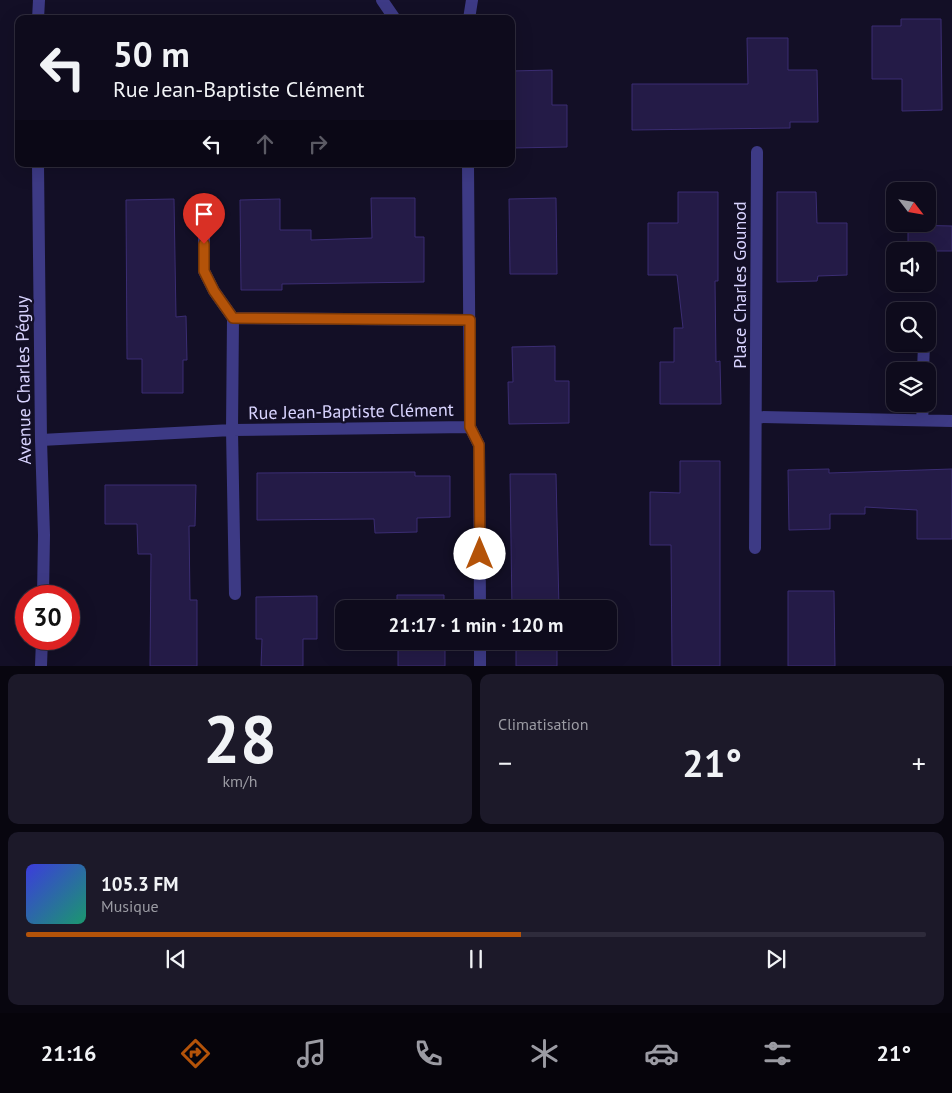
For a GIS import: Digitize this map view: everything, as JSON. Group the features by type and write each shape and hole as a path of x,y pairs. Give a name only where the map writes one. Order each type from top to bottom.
{"street":[{"path":"38,15 39,0"},
{"path":"382,0 392,15"},
{"path":"470,15 472,0"},
{"name":"Place Charles Gounod","path":"755,548 757,152"},
{"name":"Avenue Charles Péguy","path":"38,167 43,585"},
{"name":"Rue Jean-Baptiste Clément","path":"468,167 470,427 479,445 480,600"},
{"path":"204,230 204,271 214,291 233,318 470,320"},
{"name":"Rue Jean-Baptiste Clément","path":"233,318 232,430 235,594"},
{"path":"922,412 922,420"},
{"path":"756,417 952,421"},
{"name":"Rue Jean-Baptiste Clément","path":"41,440 232,430 470,427"},
{"path":"41,666 42,650"},
{"path":"480,650 480,666"}],"building":[{"path":"901,19 941,19 942,110 902,111 902,79 872,79 872,26 901,26"},
{"path":"747,38 788,38 788,70 817,70 818,122 790,122 790,128 632,130 632,84 748,84"},
{"path":"552,70 552,105 567,105 567,147 515,148 515,71"},
{"path":"678,192 718,192 718,281 715,281 716,362 720,361 721,404 660,404 660,362 674,362 674,328 683,328 677,275 648,275 648,223 678,223"},
{"path":"777,192 816,192 817,223 847,223 847,275 818,276 817,281 777,282"},
{"path":"371,198 415,198 415,237 424,237 424,282 282,284 282,290 241,290 240,200 280,199 280,230 311,230 311,240 372,238"},
{"path":"556,198 557,274 510,274 509,199"},
{"path":"174,199 176,317 186,316 187,360 183,360 183,393 142,393 142,359 127,359 126,200"},
{"path":"936,226 952,226 952,251 936,251 936,242 908,242 908,232 936,232"},
{"path":"555,346 555,381 569,381 569,423 509,424 508,382 513,382 512,347"},
{"path":"680,461 720,461 720,666 672,666 671,545 650,545 650,492 680,493"},
{"path":"829,469 829,473 952,469 952,539 917,539 917,510 865,507 865,514 830,514 830,529 789,530 788,470"},
{"path":"415,472 415,476 450,476 450,517 417,518 417,532 375,533 374,519 257,520 257,473"},
{"path":"510,474 556,474 559,600 512,600"},
{"path":"105,485 196,485 195,526 189,526 190,600 197,600 197,666 150,666 151,554 138,554 137,524 105,524"},
{"path":"788,591 834,591 835,666 788,666"},
{"path":"397,595 444,595 444,600 397,600"},
{"path":"317,596 317,639 303,639 303,666 261,666 262,639 256,639 256,597"},
{"path":"398,650 445,650 445,666 398,666"},
{"path":"516,650 557,650 557,666 516,666"}],"route":[{"path":"204,244 204,271 214,291 233,318 470,320 470,427 479,445 480,554"}]}
